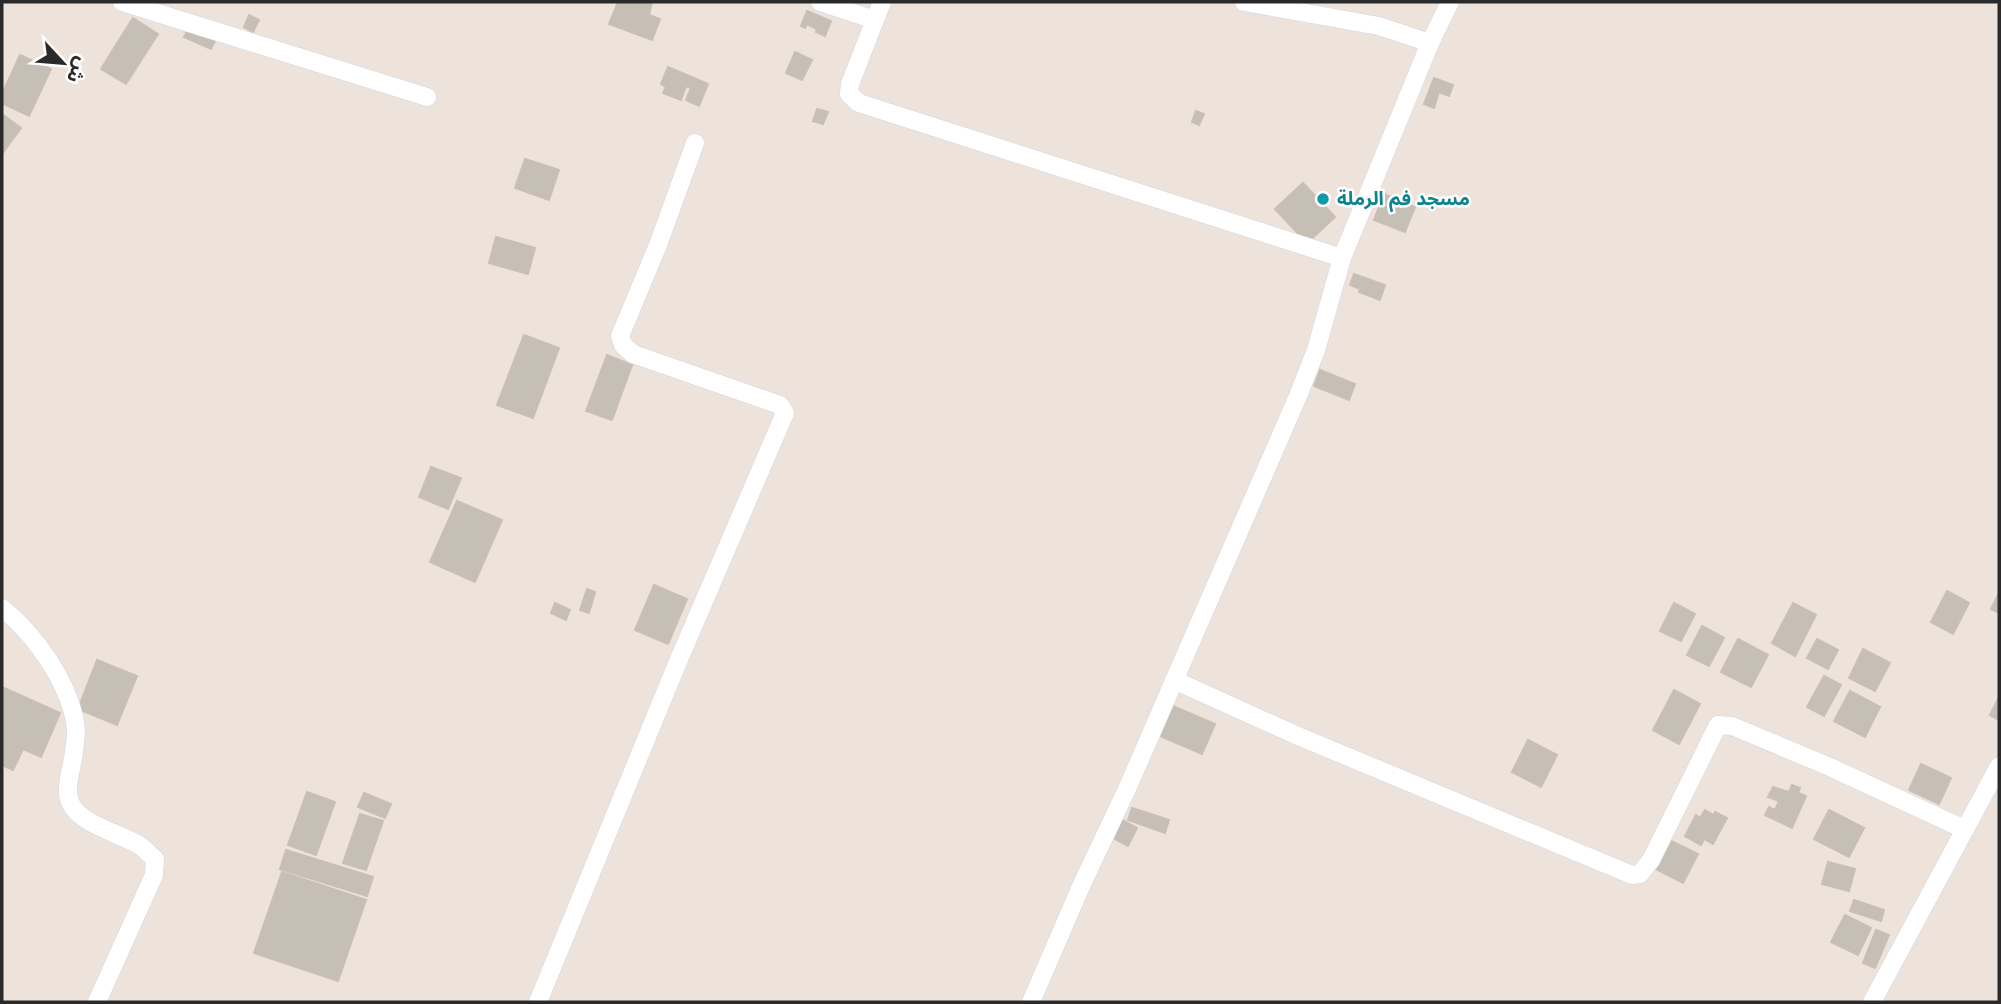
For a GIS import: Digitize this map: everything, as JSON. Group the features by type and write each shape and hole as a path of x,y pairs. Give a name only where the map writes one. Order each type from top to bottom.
{"street":[{"path":"122,2 427,97"},
{"path":"820,2 875,20"},
{"path":"882,2 850,84 849,94 859,103 1342,258"},
{"path":"1244,2 1379,26 1430,43"},
{"path":"1031,1002 1316,350 1342,258 1430,43 1450,2"},
{"path":"538,1002 677,664 785,414 780,405 633,354 623,345 620,336 658,245 695,143"},
{"path":"2,608 35,641 68,698 76,729 68,791 71,806 99,826 139,845 155,859 154,875 97,1002"},
{"path":"1174,680 1298,736 1632,875 1640,874 1651,860 1718,725 1732,726 1830,767 1964,829"},
{"path":"1872,1002 1999,766"}],"building":[{"path":"618,2 652,2 649,15 660,19 652,40 609,24"},
{"path":"807,11 831,21 825,36 807,24 805,28 801,26"},
{"path":"249,15 259,20 253,32 244,27"},
{"path":"133,18 158,34 126,84 101,69"},
{"path":"190,25 217,37 211,49 184,37"},
{"path":"795,52 812,60 802,80 786,73"},
{"path":"20,55 51,69 29,116 2,103 2,94"},
{"path":"668,67 708,84 699,106 686,100 691,88 686,86 681,100 663,93 666,87 661,84"},
{"path":"1434,78 1453,85 1449,96 1439,92 1434,108 1424,104"},
{"path":"817,109 828,112 823,124 813,121"},
{"path":"1196,111 1204,114 1199,125 1192,122"},
{"path":"2,114 21,128 2,154"},
{"path":"525,159 559,170 549,200 515,188"},
{"path":"1303,183 1335,217 1307,243 1275,209"},
{"path":"1384,194 1415,207 1405,232 1374,220"},
{"path":"496,237 535,248 528,274 489,263"},
{"path":"1354,274 1385,285 1380,300 1359,292 1360,289 1350,285"},
{"path":"524,335 559,348 533,418 497,405"},
{"path":"607,355 632,365 612,420 586,411"},
{"path":"1320,370 1355,384 1349,400 1314,386"},
{"path":"431,467 461,478 448,509 419,497"},
{"path":"457,501 502,520 475,582 430,562"},
{"path":"654,585 687,599 668,644 635,630"},
{"path":"587,589 595,592 589,613 580,610"},
{"path":"1947,591 1969,603 1953,634 1931,622"},
{"path":"1999,593 1999,613 1991,609"},
{"path":"555,603 570,610 566,620 551,613"},
{"path":"1674,603 1695,614 1681,641 1660,631"},
{"path":"1793,603 1816,615 1795,656 1772,643"},
{"path":"1702,626 1724,638 1709,666 1687,655"},
{"path":"1738,639 1768,655 1751,687 1721,672"},
{"path":"1817,639 1838,650 1828,669 1807,658"},
{"path":"1863,649 1890,663 1875,691 1849,678"},
{"path":"97,660 137,676 117,725 78,709"},
{"path":"1824,676 1841,685 1824,716 1807,707"},
{"path":"2,687 60,713 41,757 23,749 13,770 2,765"},
{"path":"1674,690 1700,704 1679,744 1653,730"},
{"path":"1850,691 1880,707 1865,737 1834,721"},
{"path":"1999,697 1999,720 1990,715"},
{"path":"1173,706 1215,724 1202,754 1160,736"},
{"path":"1528,740 1557,755 1541,787 1512,772"},
{"path":"1921,764 1951,778 1939,804 1909,790"},
{"path":"1792,785 1800,788 1798,793 1806,796 1792,828 1765,815 1769,807 1775,810 1779,801 1768,797 1773,787 1789,792"},
{"path":"307,792 335,802 316,855 288,845"},
{"path":"364,793 391,804 385,818 358,807"},
{"path":"1132,808 1169,820 1165,833 1128,820"},
{"path":"1705,810 1727,818 1713,844 1704,839 1701,845 1685,836 1696,815 1700,818"},
{"path":"1829,810 1864,828 1849,857 1814,839"},
{"path":"360,814 383,821 366,870 343,863"},
{"path":"1120,819 1137,828 1128,846 1111,837"},
{"path":"1671,841 1698,854 1683,883 1656,869"},
{"path":"286,850 373,877 367,896 280,869"},
{"path":"1828,862 1855,869 1849,891 1822,884"},
{"path":"282,872 366,900 338,981 254,953"},
{"path":"1854,900 1884,910 1881,921 1850,911"},
{"path":"1845,915 1871,928 1858,955 1831,942"},
{"path":"1876,930 1889,935 1875,968 1863,963"}],"place":[{"name":"مسجد فم الرملة","path":"1323,199"}]}
